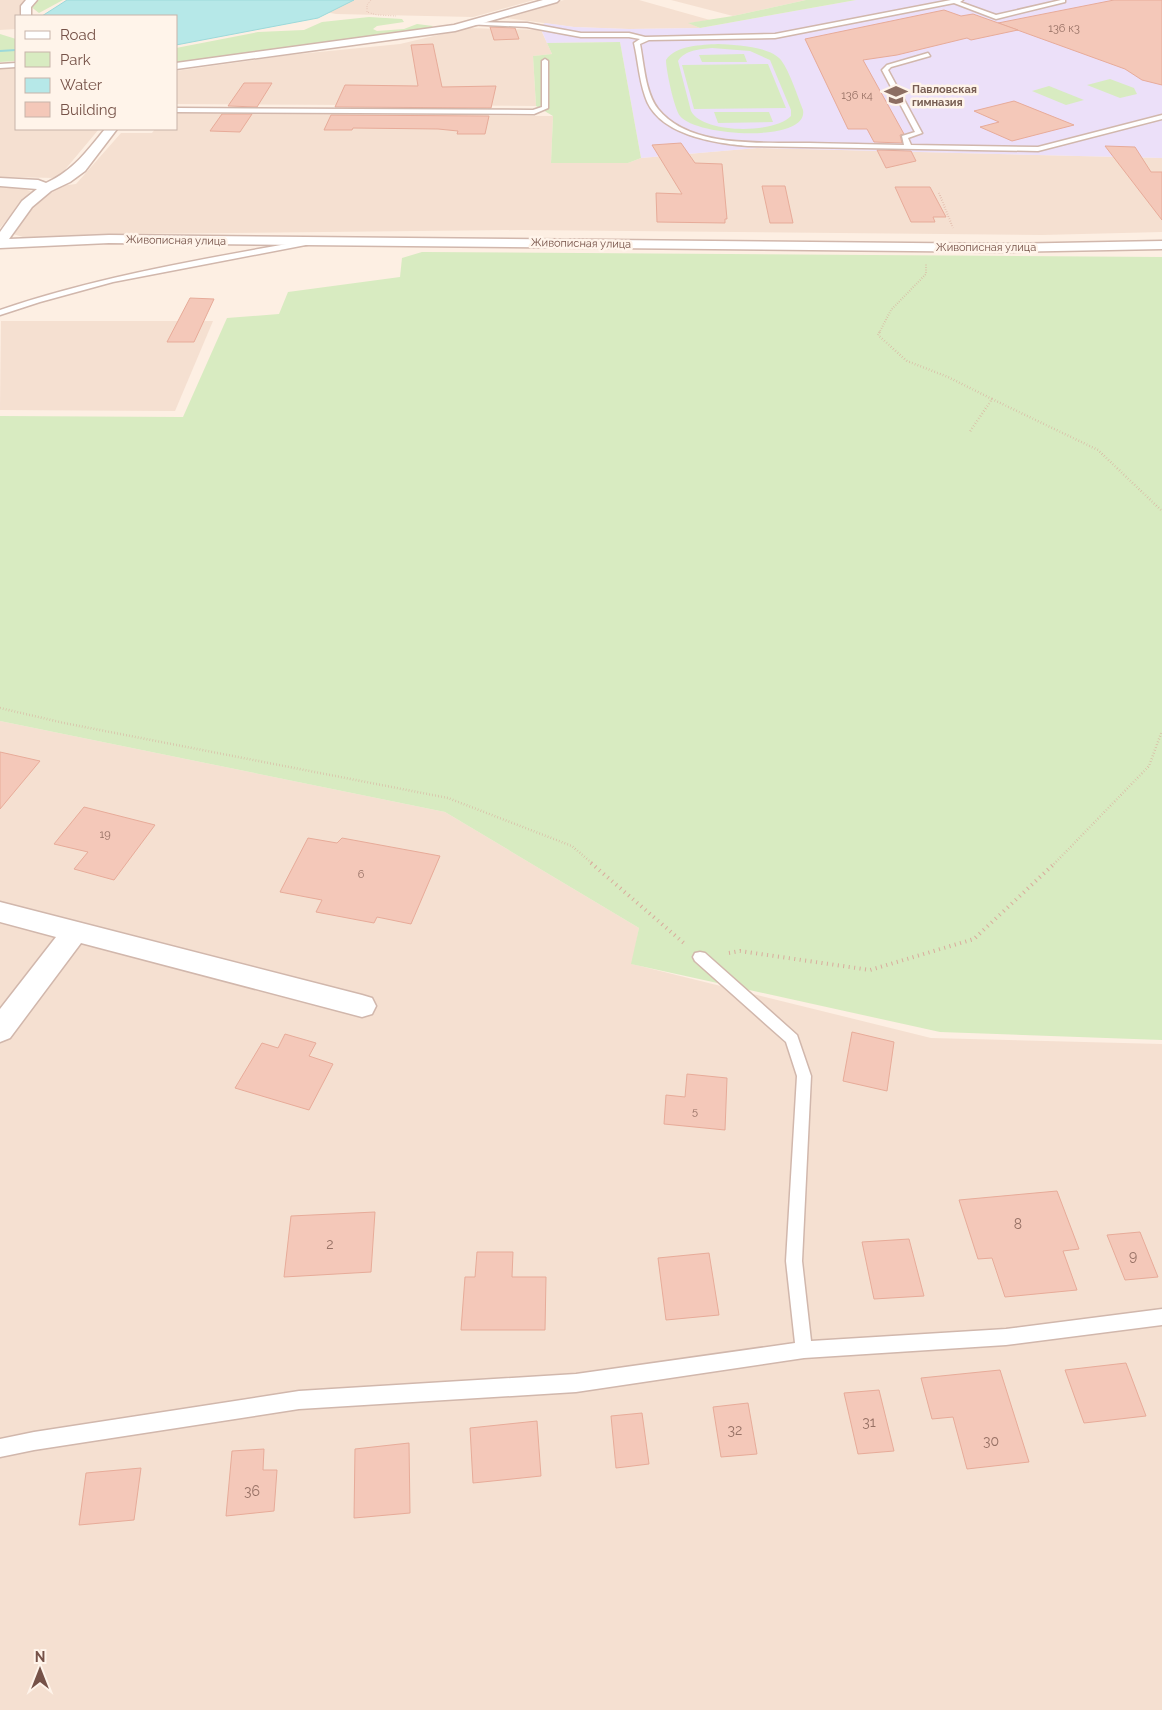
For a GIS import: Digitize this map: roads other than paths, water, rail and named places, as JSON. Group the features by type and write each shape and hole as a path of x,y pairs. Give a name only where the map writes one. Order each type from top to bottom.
{"street":[{"path":"26,15 26,6 32,0"},
{"path":"178,66 397,36 469,24 554,0"},
{"path":"0,243 27,204 46,188 65,179 80,168 110,130"},
{"path":"0,182 38,184 46,188"},
{"name":"Живописная улица","path":"0,243 109,239 928,247 1162,245"},
{"path":"0,912 362,1006"},
{"path":"0,1030 75,932"}],"lane":[{"path":"654,0 662,2"},
{"path":"469,24 527,26 581,35 629,35 645,39 780,35 961,0"},
{"path":"953,2 996,17 1063,2 1063,0"},
{"path":"645,39 637,43 648,98 652,105 664,118 684,132 715,141 748,144 909,148 1038,149 1162,117"},
{"path":"909,148 904,137 919,133 886,70 889,66 928,54"},
{"path":"178,110 534,112 545,108 545,61"},
{"path":"0,66 15,65"},
{"path":"0,313 39,298 80,287 308,242"},
{"path":"700,957 792,1039 804,1076 794,1261 804,1350"},
{"path":"0,1448 34,1441 298,1400 576,1383 804,1350 1006,1337 1162,1317"}],"water":[{"path":"67,0 354,0 318,18 178,45 178,15 44,15"}],"waterway":[{"path":"0,51 15,50"}],"place":[{"name":"Павловская гимназия","path":"896,95"}]}
